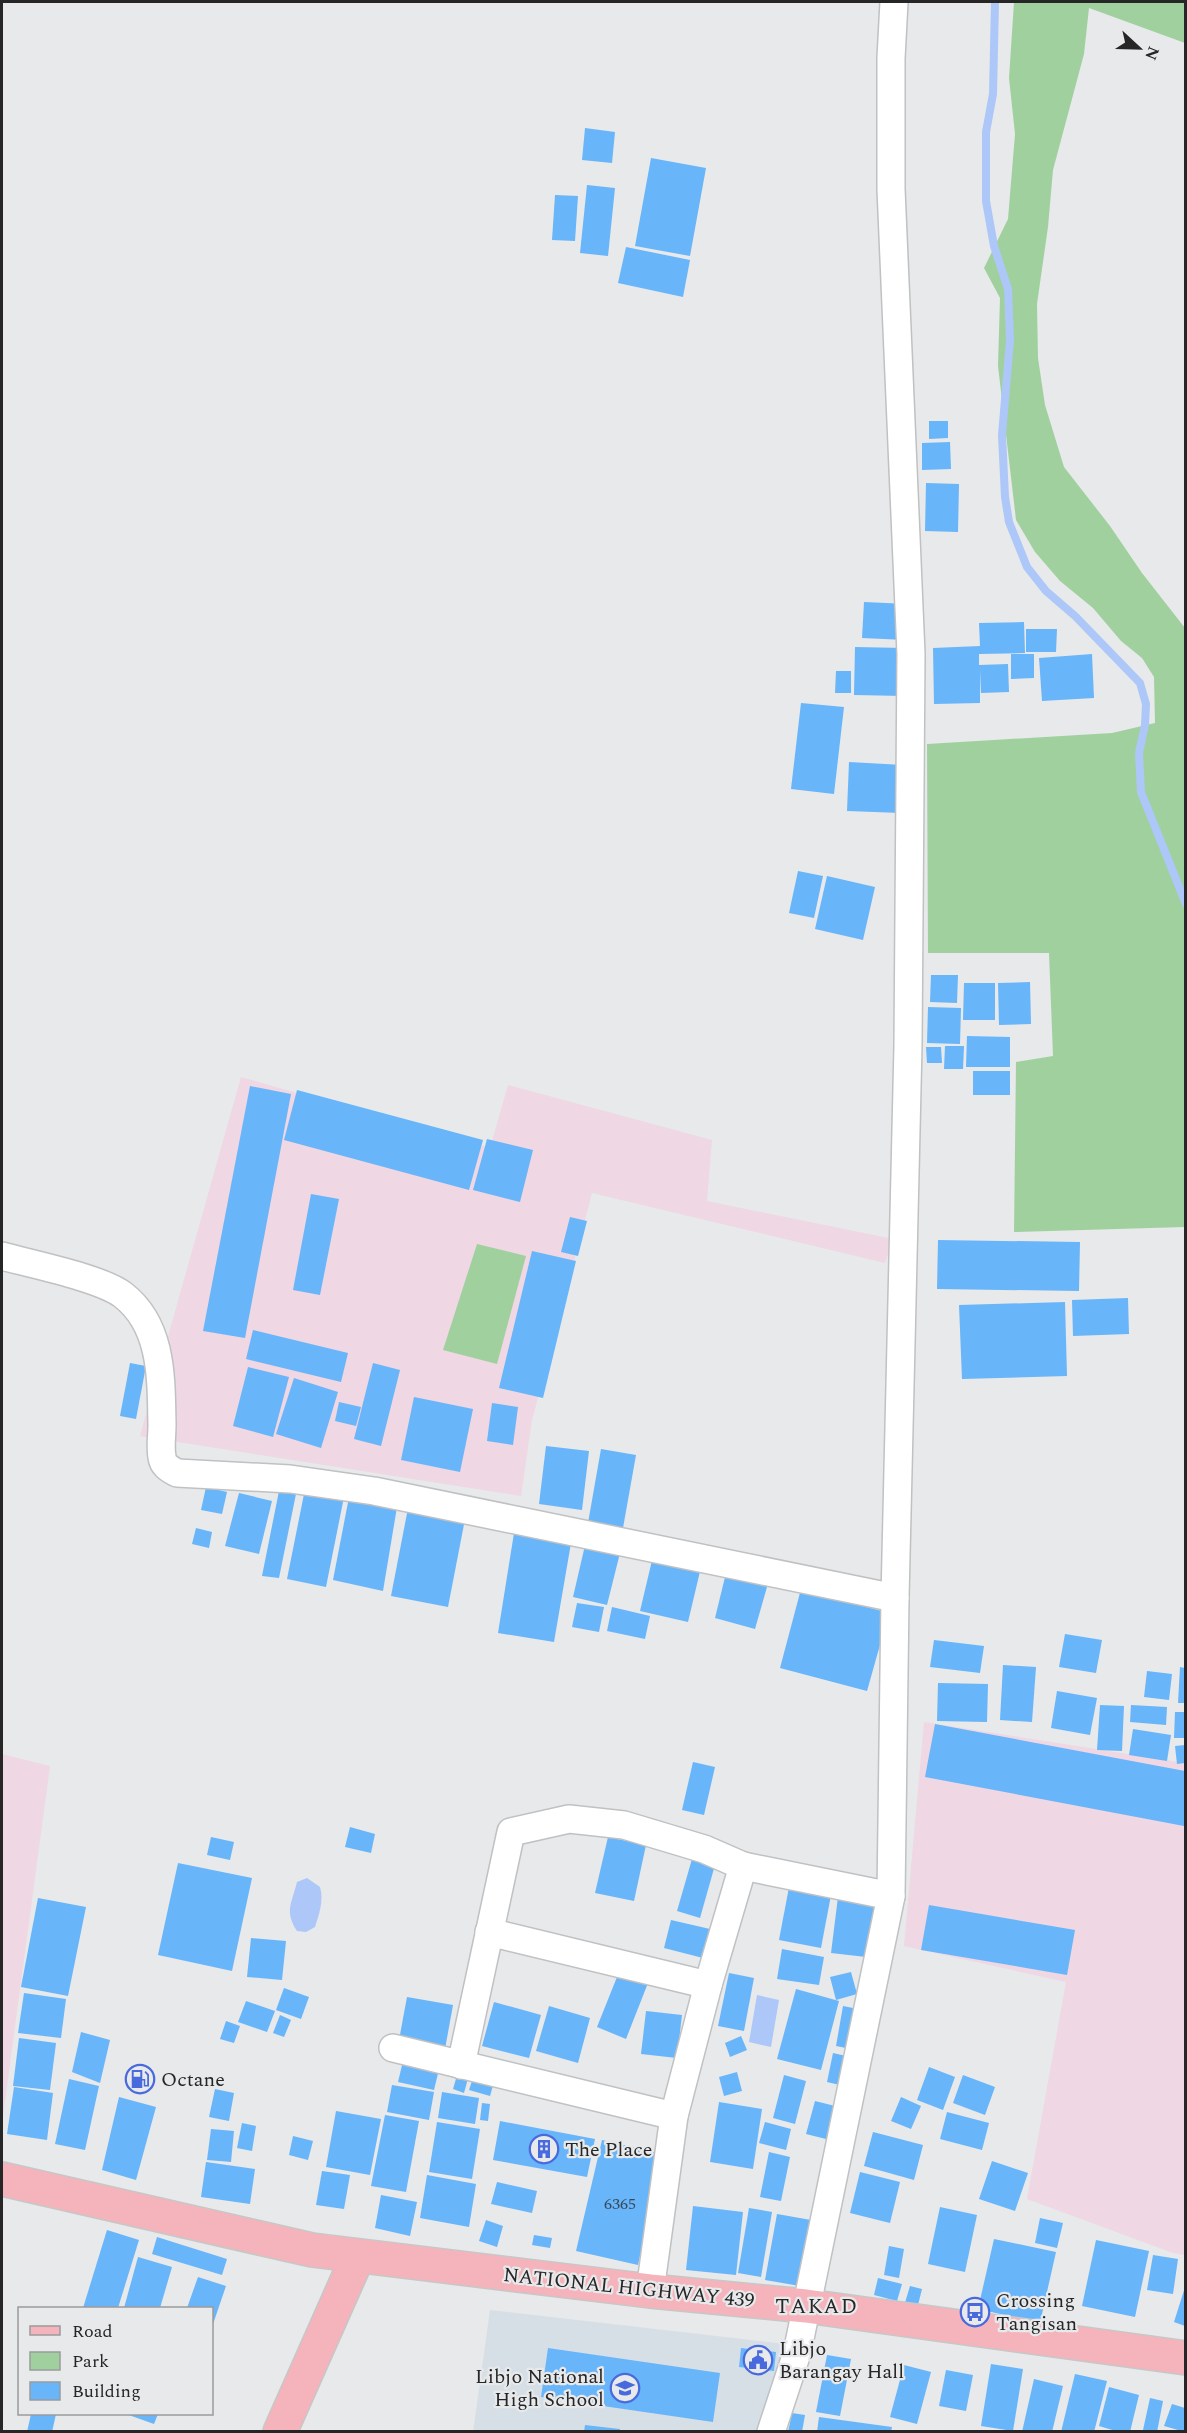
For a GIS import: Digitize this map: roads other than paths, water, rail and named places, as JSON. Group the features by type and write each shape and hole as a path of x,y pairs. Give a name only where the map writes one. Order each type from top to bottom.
{"main road":[{"name":"NATIONAL HIGHWAY 439","path":"2,2178 312,2250 650,2291 806,2306 1185,2358"},
{"path":"280,2432 358,2256"}],"street":[{"path":"771,2432 797,2353 891,1896 895,1598 908,1045 911,654 891,189 891,58 894,2"},
{"path":"2,1256 92,1282 121,1294 141,1313 152,1333 158,1356 162,1405 162,1459 167,1467 177,1473 290,1479 374,1491 895,1598"},
{"path":"461,2065 511,1832 569,1819 624,1825 704,1849 743,1866 891,1896"},
{"path":"650,2291 674,2116 708,1985 743,1866"},
{"path":"489,1932 708,1985"},
{"path":"393,2048 674,2116"}],"water":[{"path":"307,1878 320,1887 321,1902 315,1927 306,1932 297,1931 290,1912 297,1882"},
{"path":"757,1995 779,2000 771,2047 749,2042"}],"waterway":[{"path":"995,2 993,94 986,132 986,201 994,246 1008,289 1010,340 1002,435 1005,497 1009,522 1027,567 1046,591 1075,616 1140,683 1146,704 1145,725 1139,753 1141,792 1186,904"}],"place":[{"name":"Octane","path":"140,2079"},
{"name":"The Place","path":"544,2149"},
{"name":"Crossing Tangisan","path":"975,2312"},
{"name":"Libjo Barangay Hall","path":"758,2360"},
{"name":"Libjo National High School","path":"625,2388"}],"district":[{"name":"TAKAD","path":"817,2306"}]}
